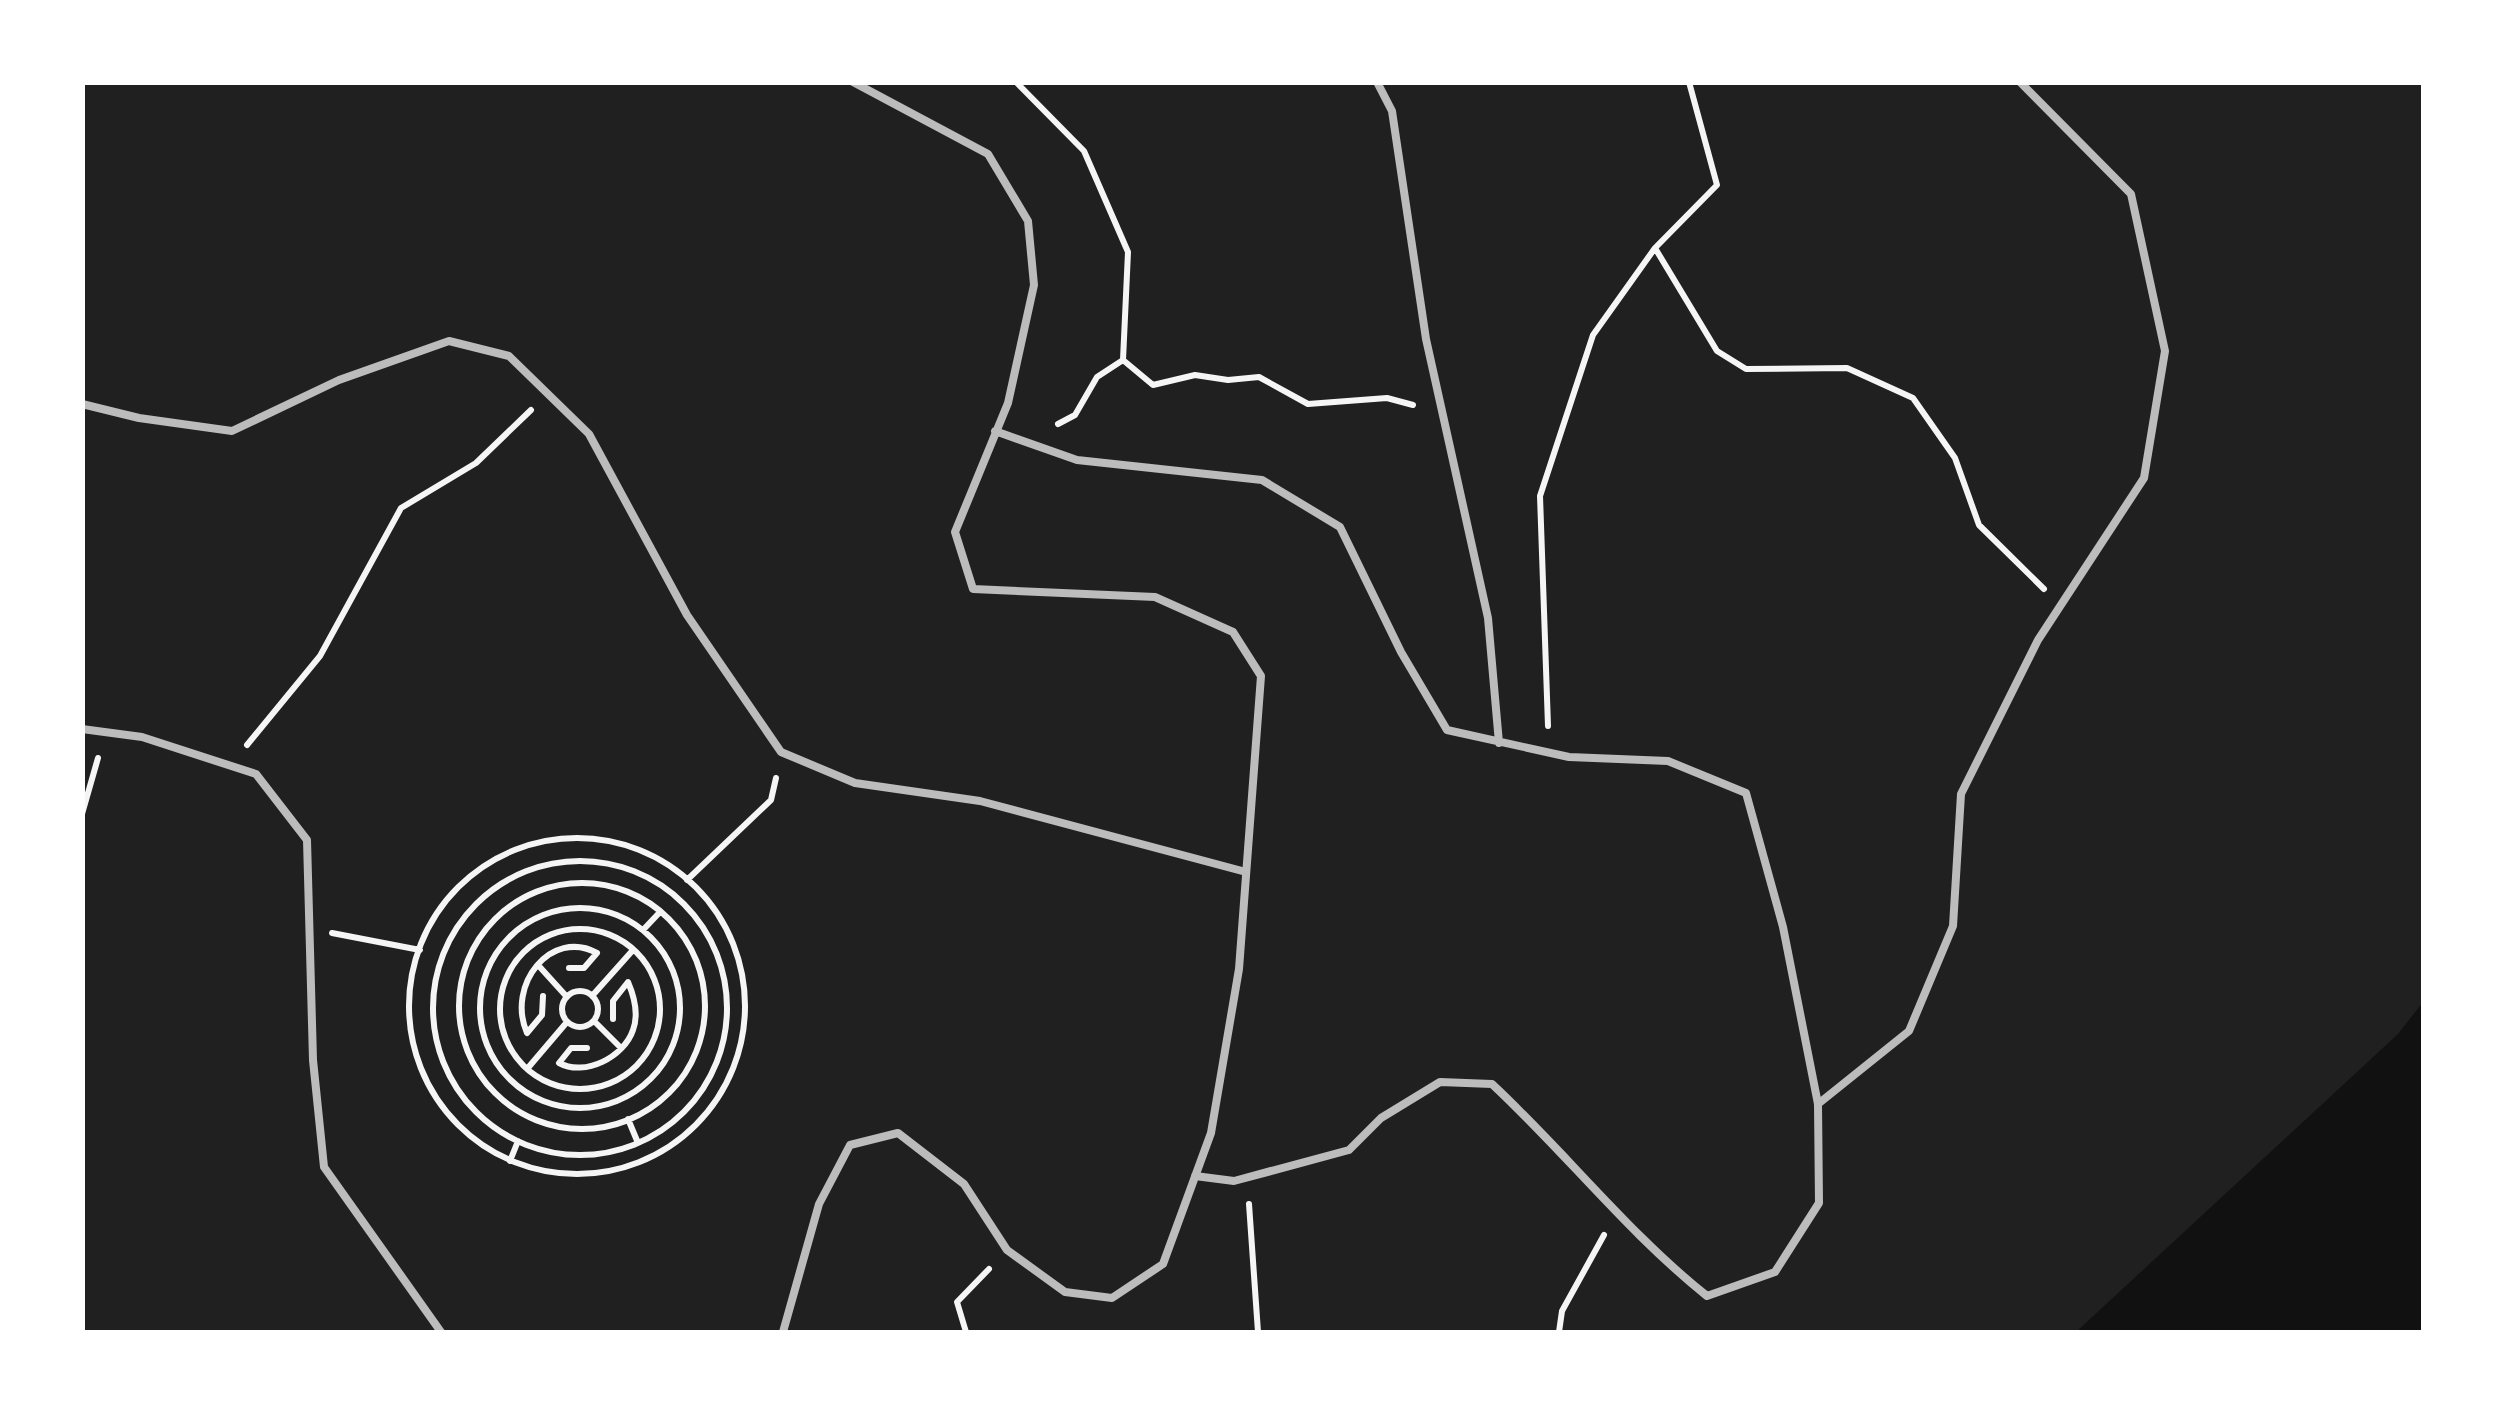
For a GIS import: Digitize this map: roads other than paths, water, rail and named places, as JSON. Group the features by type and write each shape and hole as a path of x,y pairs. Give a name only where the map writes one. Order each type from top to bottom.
{"lane":[{"path":"783,1332 818,1204 850,1145 898,1132 964,1184 1007,1250 1064,1292 1112,1298 1164,1264 1211,1133 1240,969 1261,676 1233,632 1155,597 973,589 955,532 1008,403 1034,285 1028,221 988,154 853,82"},
{"path":"1377,82 1392,112 1426,340 1488,618 1499,742"},
{"path":"1818,1104 1910,1031 1953,926 1961,794 2038,640 2144,478 2164,351 2131,194 2020,82"},
{"path":"82,404 139,418 232,431 339,380 449,341 509,356 589,434 687,615 781,752 855,783 980,801 1246,872"},
{"path":"996,431 1077,460 1262,480 1340,527 1400,652 1447,730 1548,753 1668,760 1746,794 1783,927 1818,1104 1819,1204 1776,1272 1707,1296 1655,1255 1492,1084 1440,1082 1381,1118 1349,1150 1234,1181 1195,1176"},
{"path":"82,730 142,737 256,774 306,840 313,1060 324,1168 441,1332"}]}
